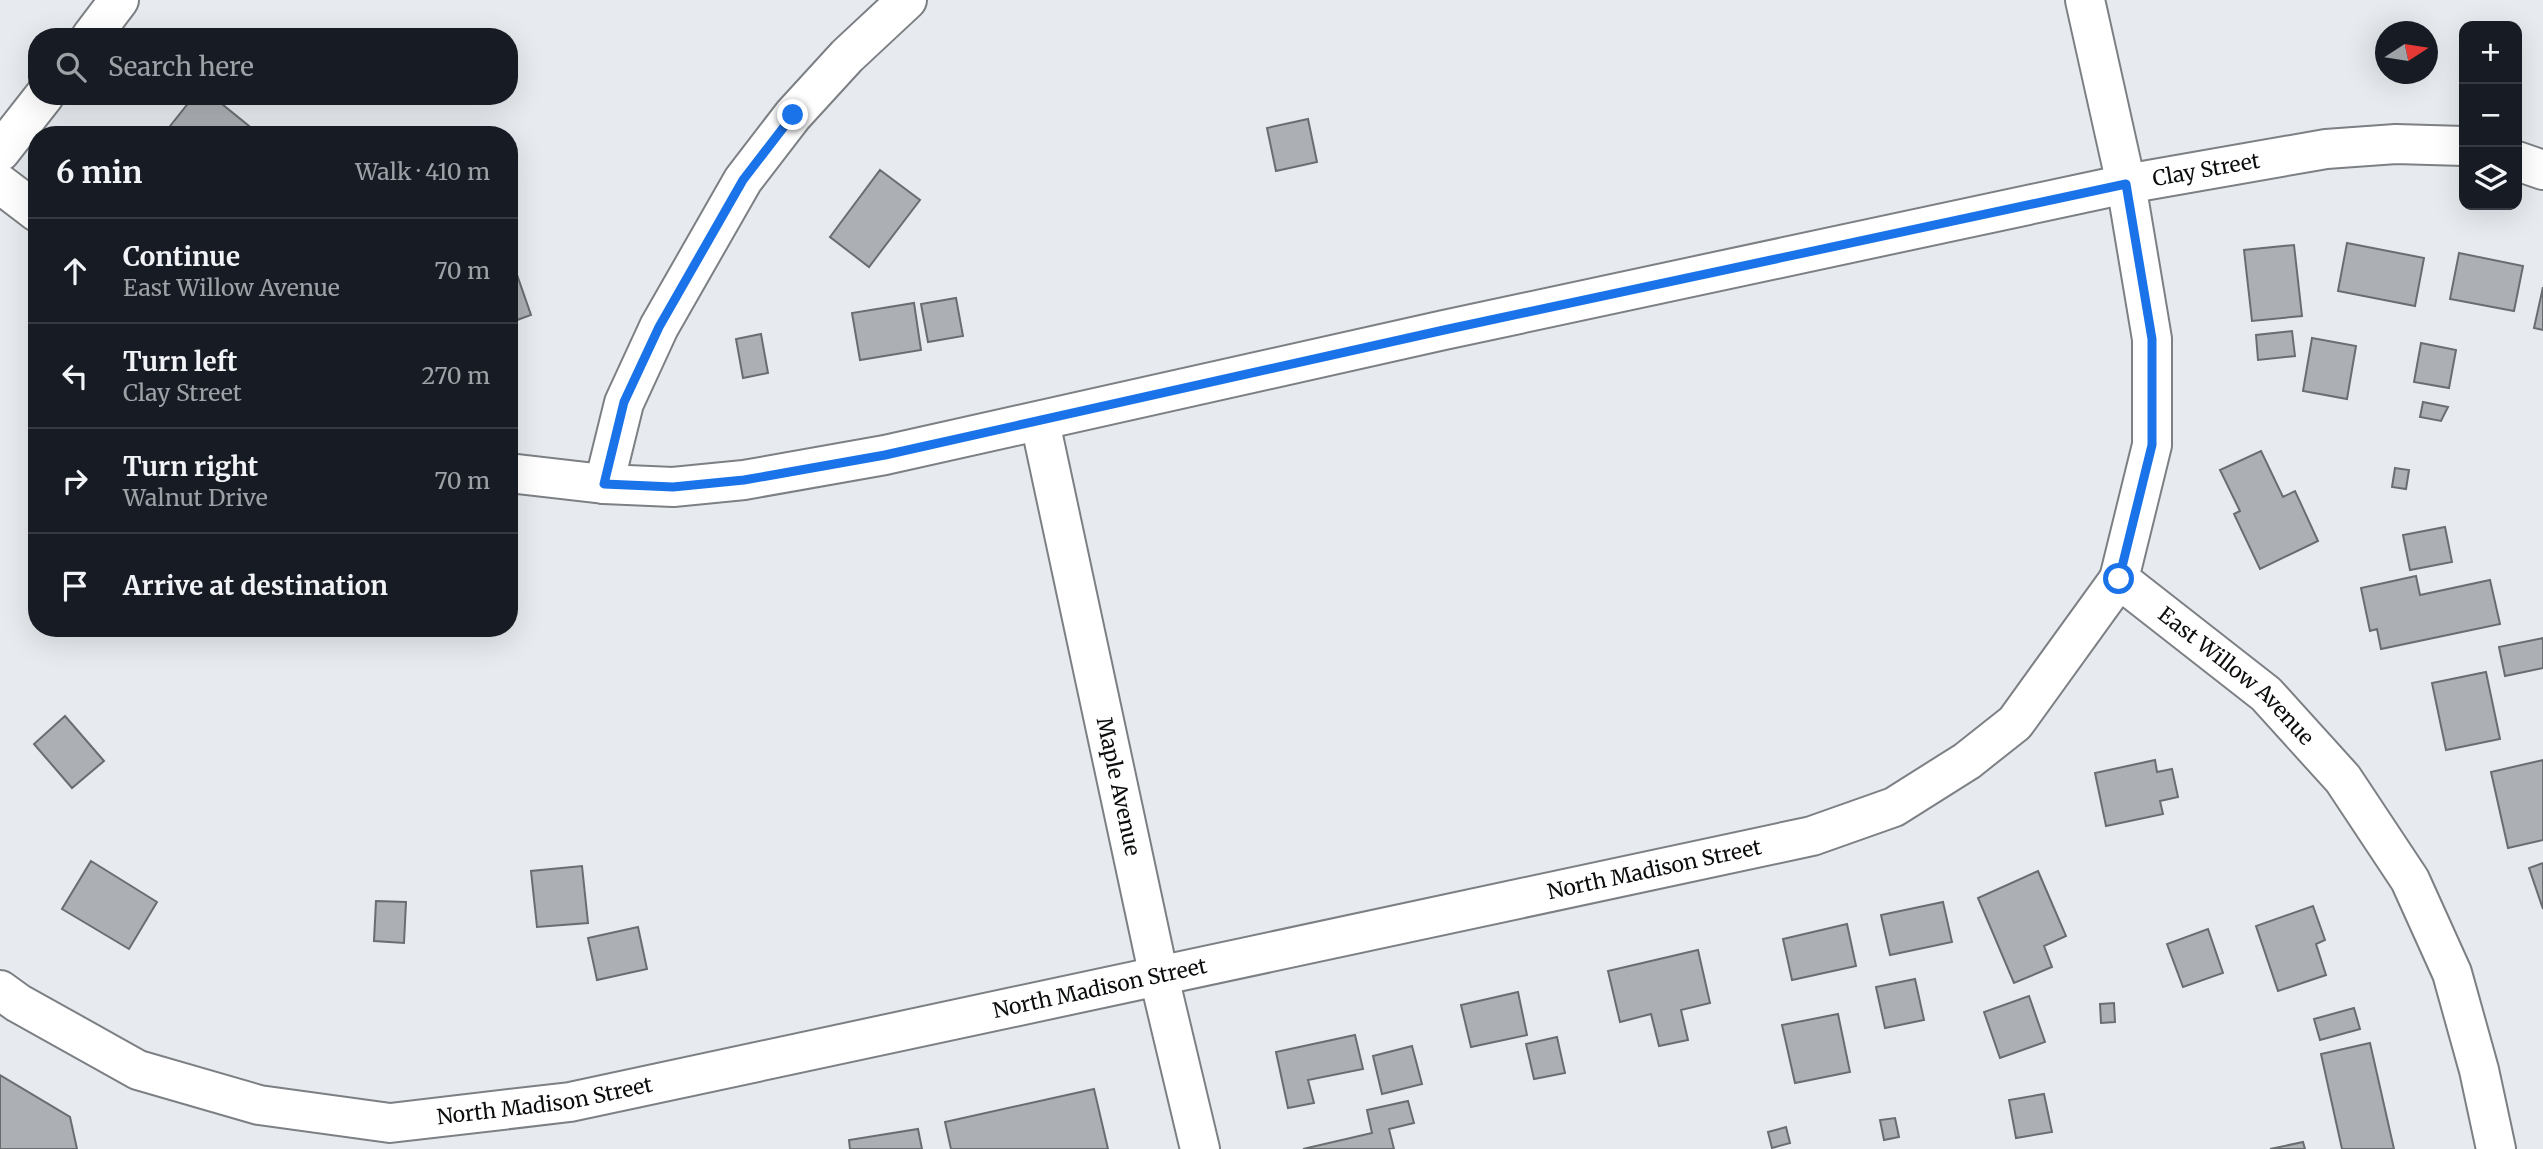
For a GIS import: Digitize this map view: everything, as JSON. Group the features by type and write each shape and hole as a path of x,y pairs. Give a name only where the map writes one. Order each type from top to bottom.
{"street":[{"path":"98,28 120,0"},
{"path":"604,484 624,402 653,339 743,180 811,95 847,56 907,0"},
{"path":"2085,0 2126,184 2152,339 2152,445 2119,579"},
{"path":"0,152 37,105"},
{"name":"Clay Street","path":"518,474 604,484 673,487 744,480 885,455 1040,422 1444,330 2126,184 2326,149 2396,144 2459,146"},
{"path":"2522,163 2543,170"},
{"path":"0,184 28,205"},
{"name":"Maple Avenue","path":"1040,422 1159,976 1200,1149"},
{"name":"North Madison Street","path":"0,990 18,1003 138,1070 259,1105 390,1123 570,1102 1812,836 1894,807 1967,761 2015,723 2119,579"},
{"name":"East Willow Avenue","path":"2119,579 2266,694 2343,779 2410,880 2452,973 2479,1070 2496,1149"}],"building":[{"path":"187,105 223,105 249,126 170,126"},
{"path":"1308,119 1317,162 1276,171 1267,128"},
{"path":"880,170 920,200 869,267 830,237"},
{"path":"2347,243 2424,258 2415,306 2338,291"},
{"path":"2294,245 2302,316 2252,321 2244,250"},
{"path":"2459,253 2523,266 2514,311 2450,299"},
{"path":"518,278 531,315 518,320"},
{"path":"2543,287 2543,330 2534,328"},
{"path":"956,298 963,336 928,342 921,304"},
{"path":"914,303 921,350 860,360 852,313"},
{"path":"2292,331 2295,356 2258,360 2256,335"},
{"path":"761,334 768,373 743,378 736,339"},
{"path":"2312,338 2356,346 2347,399 2303,391"},
{"path":"2421,343 2456,350 2449,388 2414,382"},
{"path":"2423,402 2448,407 2441,421 2420,417"},
{"path":"2261,451 2283,497 2295,491 2318,541 2260,569 2234,514 2240,511 2220,470"},
{"path":"2395,468 2409,470 2406,489 2392,487"},
{"path":"2445,527 2452,562 2410,570 2403,535"},
{"path":"2416,576 2420,595 2490,580 2500,624 2381,649 2377,629 2370,631 2361,588"},
{"path":"2543,638 2543,668 2505,676 2499,647"},
{"path":"2486,672 2500,739 2446,750 2432,683"},
{"path":"65,716 104,761 72,788 34,744"},
{"path":"2155,760 2157,772 2172,769 2178,797 2160,801 2163,814 2106,826 2095,773"},
{"path":"2543,760 2543,840 2508,848 2491,772"},
{"path":"91,861 157,902 129,949 62,909"},
{"path":"2543,863 2543,909 2529,868"},
{"path":"582,866 588,923 537,927 531,871"},
{"path":"2038,871 2066,936 2044,946 2052,967 2014,983 1978,898"},
{"path":"376,901 406,902 404,943 374,941"},
{"path":"1943,902 1952,942 1890,955 1881,915"},
{"path":"2313,906 2325,940 2316,944 2326,975 2278,991 2256,926"},
{"path":"1847,924 1856,966 1792,980 1783,939"},
{"path":"638,927 647,969 597,980 588,938"},
{"path":"2208,929 2223,973 2183,987 2167,944"},
{"path":"1698,950 1710,1003 1681,1010 1688,1040 1659,1046 1651,1014 1620,1022 1608,971"},
{"path":"1915,979 1924,1020 1885,1028 1876,987"},
{"path":"1518,992 1527,1035 1471,1047 1461,1005"},
{"path":"2029,996 2045,1042 2000,1058 1984,1012"},
{"path":"2114,1003 2115,1022 2101,1023 2100,1004"},
{"path":"2354,1008 2360,1029 2320,1040 2314,1019"},
{"path":"1838,1014 1850,1072 1795,1083 1782,1025"},
{"path":"1355,1035 1363,1069 1308,1080 1314,1103 1288,1108 1276,1052"},
{"path":"1557,1037 1565,1073 1534,1079 1526,1044"},
{"path":"2370,1043 2394,1149 2342,1149 2321,1054"},
{"path":"1412,1046 1422,1084 1382,1094 1373,1056"},
{"path":"0,1075 70,1117 77,1149 0,1149"},
{"path":"1094,1089 1108,1149 951,1149 945,1122"},
{"path":"2044,1094 2052,1132 2016,1138 2009,1100"},
{"path":"1408,1101 1414,1123 1389,1129 1394,1149 1303,1149 1372,1133 1367,1110"},
{"path":"1895,1118 1899,1137 1884,1140 1880,1120"},
{"path":"1786,1127 1790,1143 1772,1148 1768,1132"},
{"path":"918,1129 922,1149 850,1149 849,1140"},
{"path":"2303,1142 2305,1149 2270,1149"}],"route":[{"path":"793,115 743,180 659,327 624,402 604,484 673,487 744,480 885,455 1444,330 2126,184 2152,339 2152,445 2119,579"}]}
